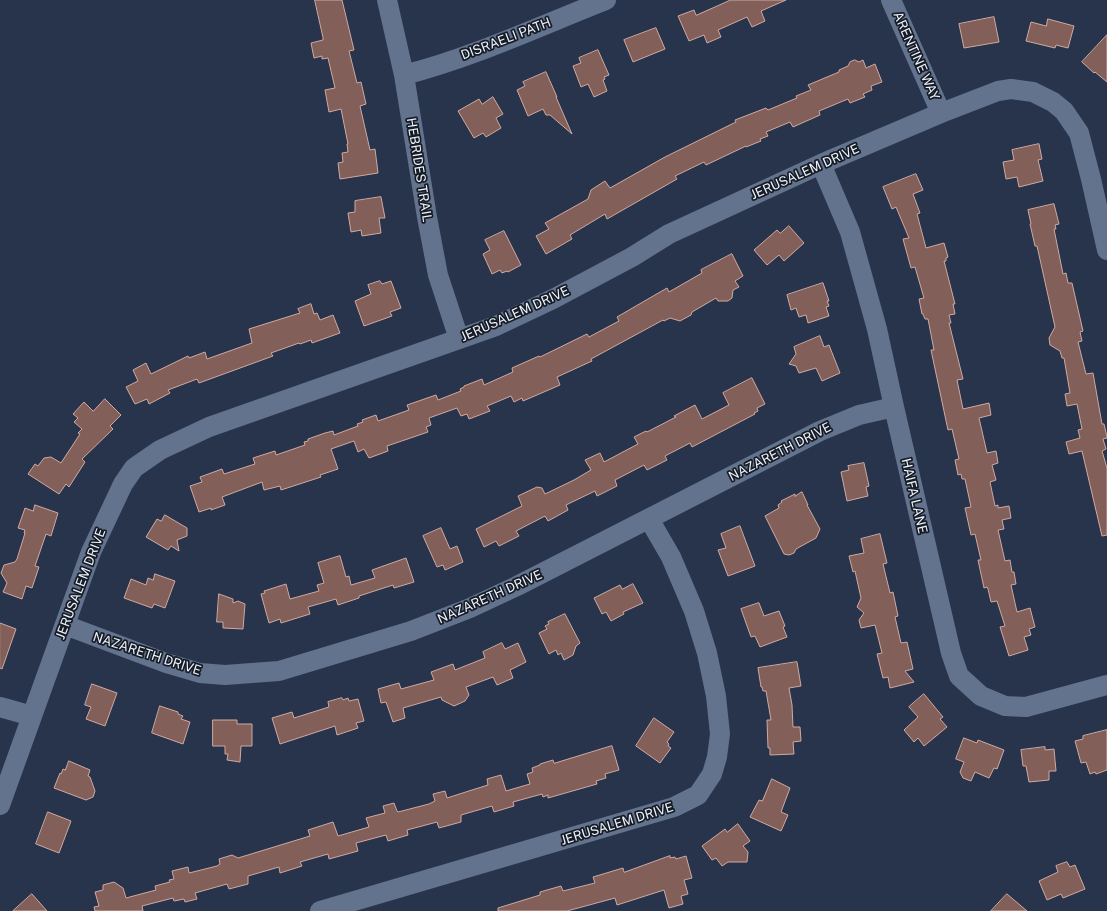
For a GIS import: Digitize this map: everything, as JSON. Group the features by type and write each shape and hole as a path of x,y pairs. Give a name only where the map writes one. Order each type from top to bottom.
{"street":[{"name":"HEBRIDES TRAIL","path":"387,0 404,75 438,275 459,339"},
{"name":"DISRAELI PATH","path":"404,75 425,70 508,41 606,0"},
{"name":"ARENTINE WAY","path":"891,0 941,113"},
{"name":"JERUSALEM DRIVE","path":"0,805 91,552 123,484 134,468 160,450 209,427 496,326 553,299 632,257 669,234 821,164 941,113 998,91 1011,89 1033,92 1053,102 1064,111 1079,133 1107,250"},
{"name":"HAIFA LANE","path":"821,164 850,232 877,329 950,653 959,676 981,696 1005,706 1026,707 1107,684"},
{"name":"NAZARETH DRIVE","path":"65,625 166,663 200,673 225,675 279,671 411,631 470,608 517,586 820,431 859,415 894,407"},
{"name":"JERUSALEM DRIVE","path":"320,911 674,807 698,794 712,774 717,757 720,734 716,696 707,653 694,611 671,557 649,519"},
{"path":"0,707 32,716"}],"building":[{"path":"315,0 342,0 354,50 349,51 357,83 361,82 366,104 360,106 370,150 375,149 378,173 340,179 338,163 343,162 342,153 348,152 348,144 341,109 329,112 325,90 335,88 328,58 322,59 322,56 314,58 311,43 323,40"},
{"path":"731,0 786,0 761,11 765,21 752,27 747,17 718,30 721,37 707,43 704,35 689,41 678,16 694,10 696,15"},
{"path":"994,17 999,42 964,48 959,24"},
{"path":"1048,19 1074,26 1068,48 1056,45 1055,48 1026,41 1031,22 1046,26"},
{"path":"656,28 665,49 633,62 624,40"},
{"path":"1107,35 1107,82 1082,62"},
{"path":"598,50 609,75 604,77 605,79 603,80 607,91 594,97 588,84 581,87 573,66 581,63 579,58"},
{"path":"855,60 859,62 863,60 866,68 875,64 882,82 871,86 872,90 863,94 865,97 850,103 848,99 819,111 820,115 793,127 790,122 766,132 768,136 760,139 761,141 746,146 706,165 704,162 675,176 677,179 607,219 605,214 570,235 572,239 546,254 536,236 549,229 545,223 588,199 591,190 605,181 610,188 665,157 736,122 735,120 766,108 768,110 797,98 796,96 811,90 808,85 839,72 839,70 848,66 850,62"},
{"path":"546,72 572,134 550,115 546,115 543,109 528,116 517,90 525,86 523,82"},
{"path":"493,97 503,114 496,118 501,128 486,137 483,133 474,138 458,111 479,99 482,104"},
{"path":"1039,144 1042,159 1038,160 1043,181 1019,187 1017,177 1006,179 1003,162 1014,160 1012,150"},
{"path":"916,174 923,190 913,194 920,213 917,214 926,248 944,243 948,257 946,258 946,261 944,261 955,304 953,304 955,314 949,315 951,323 949,323 963,379 957,380 963,409 989,403 991,415 979,418 987,453 996,451 998,463 992,465 996,480 990,482 995,506 998,505 998,508 1009,506 1011,518 1002,520 1004,529 998,530 1005,561 1010,560 1012,572 1014,572 1016,584 1011,585 1017,612 1030,608 1035,627 1029,629 1031,635 1024,637 1028,650 1009,656 1000,627 1005,626 997,601 991,602 987,587 984,588 978,560 981,560 975,534 971,535 965,508 971,507 965,479 962,479 961,474 958,475 955,460 959,459 952,429 948,430 931,350 934,350 928,319 925,319 922,314 919,299 924,298 915,267 911,268 903,239 909,238 896,207 892,209 883,187"},
{"path":"381,197 385,218 379,218 381,233 362,236 361,230 351,232 348,213 355,212 355,201"},
{"path":"1054,204 1059,224 1055,225 1056,229 1054,229 1063,274 1066,273 1068,283 1072,283 1083,331 1080,332 1082,341 1078,342 1086,374 1093,373 1102,424 1104,424 1107,437 1103,439 1106,449 1102,451 1107,468 1107,535 1102,536 1082,451 1069,454 1066,442 1080,438 1078,430 1082,429 1077,404 1067,406 1065,394 1070,393 1064,358 1062,358 1060,351 1050,345 1049,338 1055,327 1037,246 1035,246 1030,224 1028,210"},
{"path":"789,226 804,243 784,261 779,255 767,265 754,250 777,230 780,233"},
{"path":"504,231 521,265 508,272 502,273 500,270 492,274 483,254 490,250 485,240"},
{"path":"732,254 743,276 735,281 739,287 733,290 732,298 728,301 718,301 716,298 680,321 670,318 664,321 663,320 591,359 592,361 557,377 560,385 523,401 522,398 514,402 511,396 487,406 490,411 469,419 467,414 461,416 457,408 429,418 431,425 426,427 428,432 387,446 388,451 369,458 364,449 358,452 354,441 331,449 338,469 320,475 321,477 281,490 280,486 264,490 262,482 222,497 225,505 199,512 190,486 202,482 200,477 222,469 224,474 255,464 253,458 275,451 276,455 305,445 304,442 308,441 308,439 325,433 333,431 334,435 358,426 357,424 363,422 362,420 376,415 378,421 409,410 407,405 436,395 438,400 461,391 460,389 464,386 482,379 484,385 513,372 512,368 539,356 540,357 587,334 589,337 619,321 617,317 667,288 669,292 702,273 701,270"},
{"path":"380,281 382,284 391,281 401,308 390,312 392,316 364,326 355,301 371,294 368,285"},
{"path":"823,283 829,301 827,301 829,306 826,307 829,316 808,323 806,315 799,317 796,308 791,310 787,295"},
{"path":"311,304 314,314 317,313 320,320 333,315 340,333 312,343 311,340 300,344 299,343 271,353 273,356 199,383 197,379 168,390 170,393 149,404 147,399 135,404 126,387 138,381 133,370 146,363 151,374 188,356 189,358 205,352 207,359 252,343 249,329 300,313 298,309"},
{"path":"820,336 824,347 829,345 840,373 822,381 816,368 799,373 796,366 789,364 796,354 794,347"},
{"path":"752,378 765,404 757,408 758,411 754,413 755,414 692,447 690,443 665,456 667,460 647,470 644,465 615,480 617,486 597,496 595,491 566,505 568,510 548,521 545,516 516,531 519,536 499,546 496,541 484,547 476,529 522,506 518,496 537,487 542,488 545,494 574,480 591,470 585,460 600,453 604,462 638,444 634,437 676,417 674,416 695,405 702,419 729,405 723,393"},
{"path":"105,399 121,415 110,426 113,429 82,459 85,462 69,487 66,484 59,494 28,474 35,464 38,466 44,458 51,457 61,463 80,434 78,433 82,429 74,422 78,418 73,414 84,402 93,411"},
{"path":"864,463 869,486 866,487 868,496 847,501 841,472 849,470 848,466"},
{"path":"802,492 820,529 816,538 796,549 794,553 789,555 784,554 765,516 779,508 778,505 782,502 781,501"},
{"path":"35,505 58,513 51,536 46,534 35,566 39,567 32,588 26,586 22,599 3,592 7,583 1,573 4,565 15,562 17,559 25,533 25,530 18,528 25,508 33,511"},
{"path":"165,515 187,528 187,536 177,540 179,551 171,546 168,550 146,537 157,519 161,521"},
{"path":"740,526 755,566 728,576 718,550 726,548 721,534"},
{"path":"441,528 450,549 457,546 463,562 445,570 443,565 437,567 423,536"},
{"path":"880,534 887,563 883,564 890,593 893,592 898,616 895,617 901,643 907,642 913,669 905,671 914,682 890,688 888,677 883,678 877,654 882,653 875,625 861,628 859,620 864,613 857,607 861,598 855,571 853,572 849,556 864,553 861,539"},
{"path":"340,556 346,577 349,576 351,585 375,578 372,570 406,558 414,582 394,588 393,585 359,596 359,598 338,605 336,599 308,607 310,614 281,623 280,619 269,623 261,594 265,593 264,591 286,584 290,599 319,591 317,585 324,583 318,563"},
{"path":"155,574 175,581 165,608 154,604 152,608 124,598 131,579 146,585 148,578 153,580"},
{"path":"633,584 643,603 623,612 624,614 611,621 606,612 602,614 594,598 620,585 622,589"},
{"path":"219,594 233,599 233,603 238,601 245,604 243,629 223,628 223,622 217,622"},
{"path":"759,603 764,616 779,611 785,626 783,627 787,637 760,647 755,636 751,637 741,609"},
{"path":"565,614 580,643 576,646 573,655 564,660 561,653 558,655 556,650 549,654 539,633 547,629 545,626 549,624 548,622"},
{"path":"0,623 16,629 2,669 0,668"},
{"path":"502,643 505,649 518,643 526,662 510,670 513,678 497,685 493,677 466,687 469,695 465,701 454,706 442,700 441,697 403,708 405,718 393,722 386,702 381,703 378,689 399,683 401,689 434,680 431,672 453,664 455,670 485,658 483,652"},
{"path":"797,662 801,686 789,688 792,705 793,727 800,727 801,741 793,742 794,754 770,755 770,748 768,748 767,720 771,720 766,691 763,691 761,687 758,668"},
{"path":"92,684 117,693 105,726 86,719 91,707 85,705"},
{"path":"924,694 943,717 940,719 947,727 924,746 918,738 914,742 904,730 918,717 909,707"},
{"path":"342,698 343,700 348,698 349,701 358,699 364,721 356,723 358,728 337,735 335,726 280,744 272,718 292,712 294,718 329,707 328,702"},
{"path":"160,706 178,712 178,714 183,716 181,719 190,722 183,744 152,733"},
{"path":"654,718 674,732 667,742 669,744 668,746 671,748 660,763 636,746"},
{"path":"213,720 237,720 237,724 252,724 252,746 241,746 240,762 227,760 228,754 225,754 225,746 213,746"},
{"path":"1107,730 1107,770 1096,774 1095,772 1090,774 1086,762 1081,763 1075,741 1083,739 1083,736"},
{"path":"964,738 977,743 978,740 1004,750 997,769 994,768 989,778 975,772 971,781 963,778 960,772 964,762 956,759"},
{"path":"612,746 619,770 605,774 606,778 596,781 597,784 548,798 548,795 543,797 542,794 513,802 514,806 494,812 492,806 461,815 461,822 439,828 437,822 407,830 408,835 388,841 386,835 356,843 358,851 329,859 328,854 300,862 302,866 280,873 279,867 248,876 248,884 229,889 227,884 195,893 197,899 185,902 184,899 174,901 173,898 142,906 143,911 95,911 94,907 99,906 95,892 103,890 103,885 114,882 123,888 126,898 156,890 155,886 170,882 169,880 174,879 172,871 188,867 189,873 217,866 220,864 219,859 232,855 238,858 310,836 308,830 333,822 338,836 369,827 366,818 385,813 383,806 394,803 398,812 429,804 435,801 433,794 445,791 447,798 488,785 487,779 501,775 506,791 530,784 527,774 533,772 532,768 540,764 553,760 554,763"},
{"path":"1045,747 1045,750 1054,749 1056,771 1049,771 1049,780 1029,782 1026,766 1023,766 1021,750"},
{"path":"69,761 90,770 88,776 90,777 95,791 93,797 86,800 54,788 60,773 61,774 63,769 65,770"},
{"path":"772,779 790,788 781,812 788,815 781,831 750,817 759,800 762,801"},
{"path":"48,812 71,821 59,853 36,844"},
{"path":"738,824 750,841 743,846 748,852 747,862 728,862 722,866 716,858 712,860 702,846 725,829 727,832"},
{"path":"670,856 670,858 675,857 676,859 686,856 692,878 684,880 688,894 681,896 683,904 669,908 664,890 617,905 615,898 567,911 498,911 498,908 540,895 540,892 561,886 563,891 595,883 593,877 623,868 624,872"},
{"path":"1067,862 1070,867 1075,865 1085,889 1063,898 1061,894 1047,900 1039,881 1058,872 1056,866"},
{"path":"32,894 47,911 13,911"},
{"path":"1007,894 1027,911 991,911"}]}
